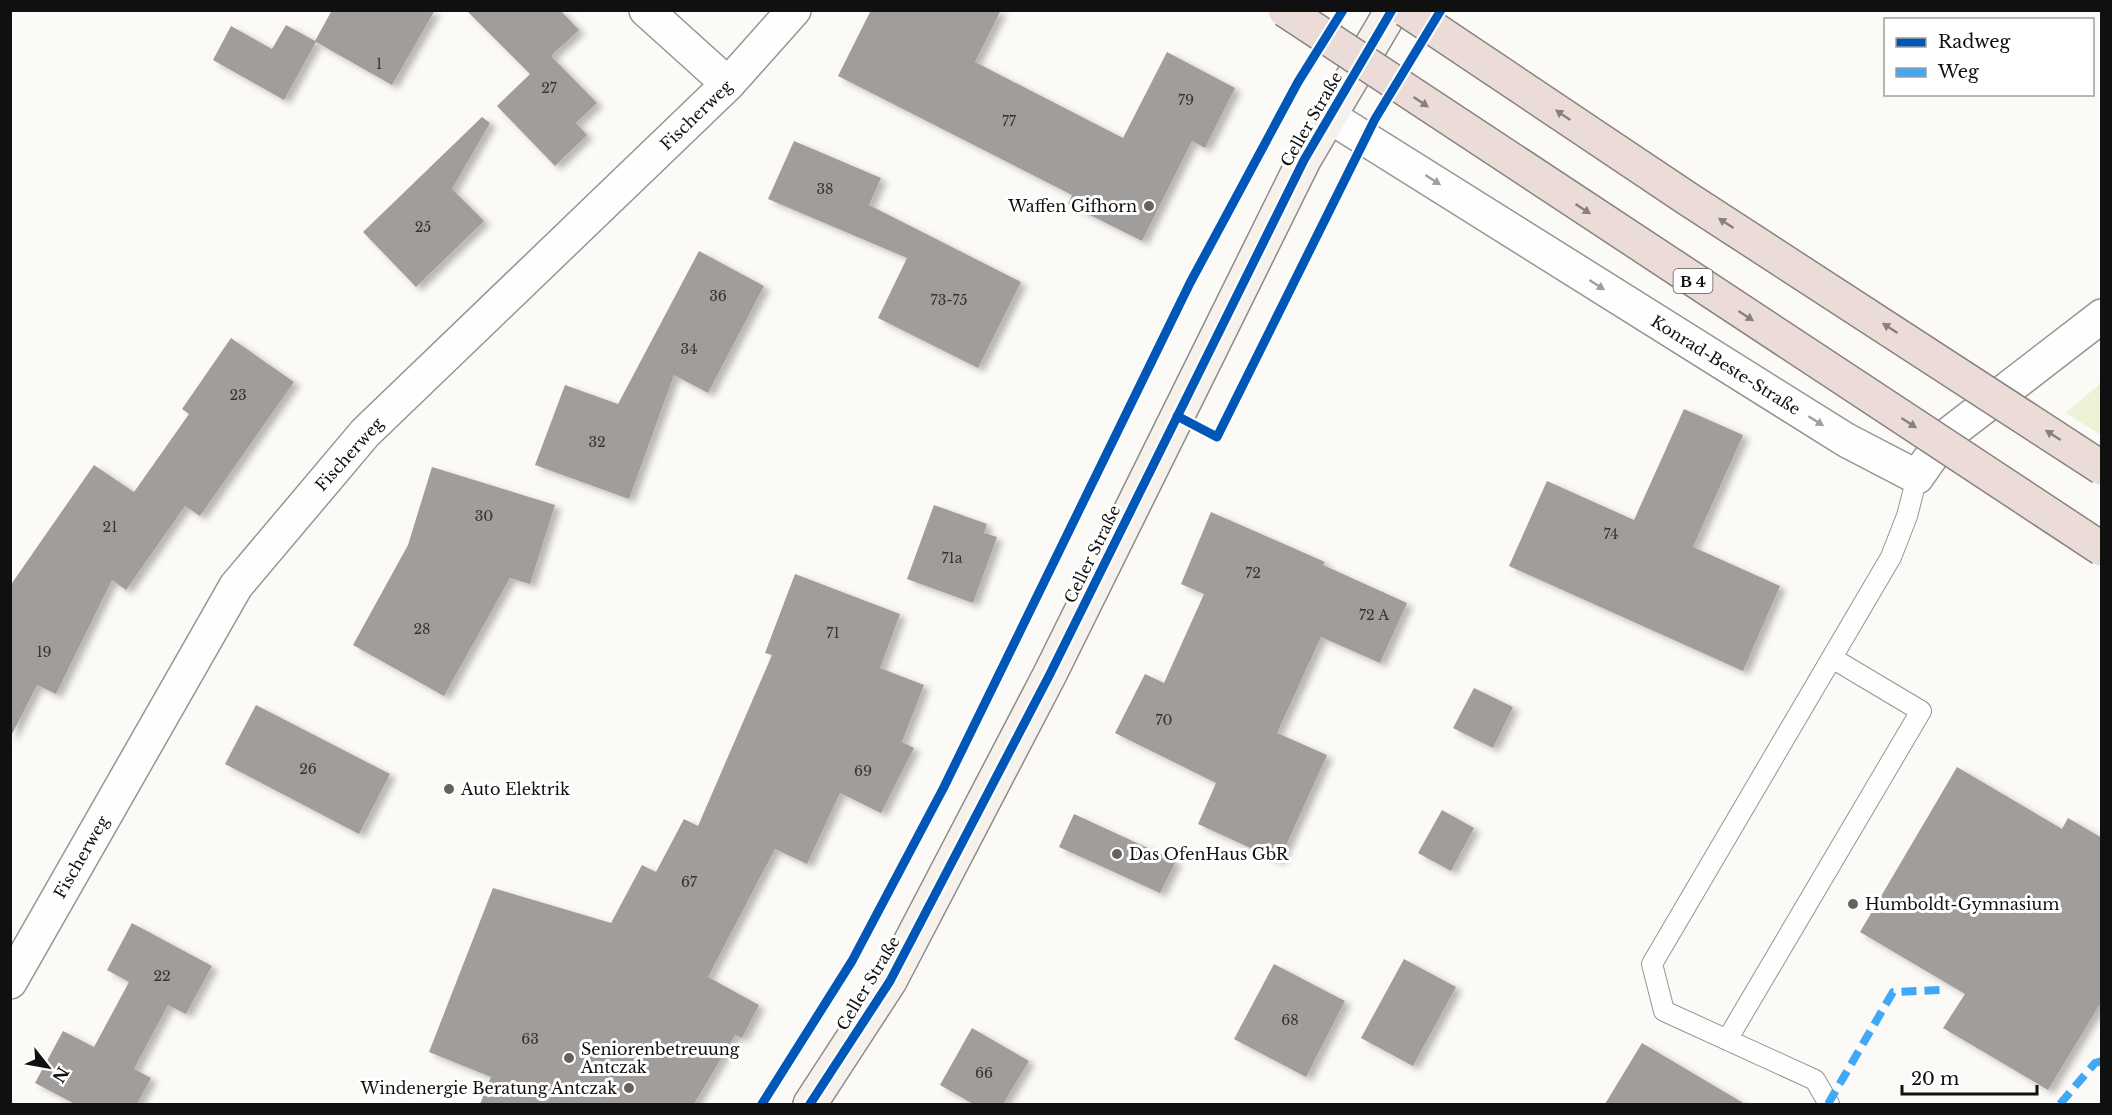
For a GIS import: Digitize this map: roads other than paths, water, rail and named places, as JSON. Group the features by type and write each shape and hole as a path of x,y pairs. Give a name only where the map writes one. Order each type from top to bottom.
{"highway":[{"name":"B 4","path":"1285,10 2102,549"},
{"path":"1406,10 1688,199 2102,468"}],"street":[{"path":"646,10 728,84"},
{"name":"Fischerweg","path":"10,982 236,586 365,433 728,84 794,10"},
{"name":"Celler Straße","path":"810,1104 895,971 1050,674 1248,269 1329,116 1392,10"},
{"name":"Konrad-Beste-Straße","path":"1329,116 1837,434 1917,477"},
{"path":"1917,477 1945,437 2102,316"}],"lane":[{"path":"1828,1104 1815,1080 1664,1011 1652,964 1891,557 1907,516 1917,477"},
{"path":"1727,1040 1921,711 1832,658"}],"place":[{"name":"Waffen Gifhorn","path":"1149,206"},
{"name":"Auto Elektrik","path":"449,789"},
{"name":"Das OfenHaus GbR","path":"1117,854"},
{"name":"Humboldt-Gymnasium","path":"1853,904"},
{"name":"Seniorenbetreuung Antczak","path":"569,1058"},
{"name":"Windenergie Beratung Antczak","path":"629,1088"}]}
